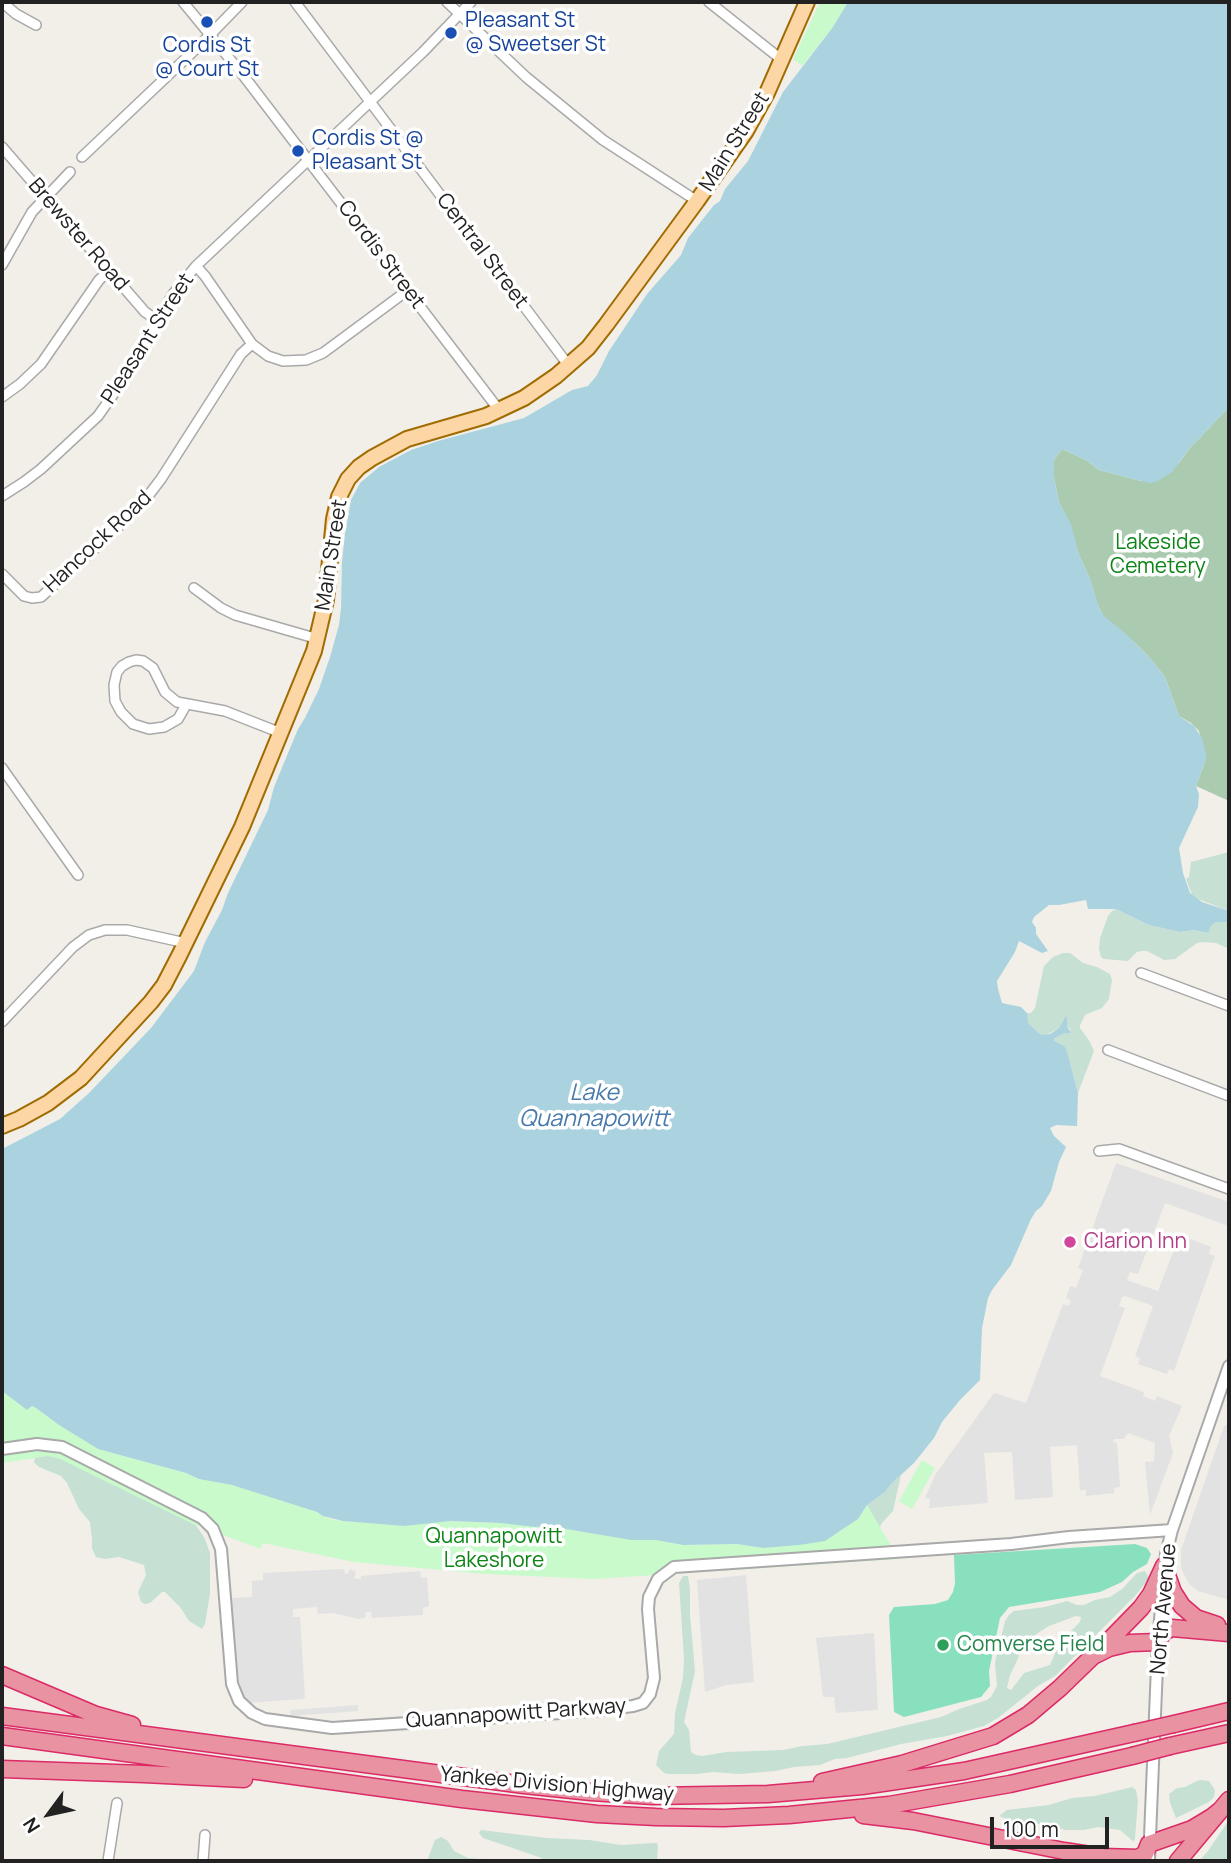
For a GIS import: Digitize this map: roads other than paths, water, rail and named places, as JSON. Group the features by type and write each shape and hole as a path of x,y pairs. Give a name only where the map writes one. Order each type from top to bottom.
{"highway":[{"path":"1164,1566 1173,1592 1186,1610 1196,1618 1229,1631"},
{"path":"768,1794 902,1765 993,1736 1028,1715 1093,1656 1141,1608 1164,1566"},
{"path":"1093,1656 1109,1648 1130,1643 1158,1642 1163,1632 1172,1628 1229,1631"},
{"path":"2,1675 96,1715 198,1742"},
{"name":"Yankee Division Highway","path":"2,1716 524,1785 653,1796 807,1792 906,1780 975,1768 1229,1711"},
{"name":"Yankee Division Highway","path":"2,1736 473,1801 597,1814 724,1818 834,1812 946,1796 1010,1784 1229,1733"},
{"path":"2,1769 356,1784"},
{"path":"834,1812 913,1821 1103,1857 1138,1858 1145,1854 1149,1844 1192,1829 1225,1805"},
{"path":"1178,1861 1225,1805"},
{"path":"1064,1851 1092,1861"}],"main road":[{"name":"Main Street","path":"2,1126 29,1115 81,1078 164,985 242,827 318,639 326,600 334,519 341,491 351,476 372,458 407,439 470,421 533,393 569,366 597,336 752,121 807,2"}],"street":[{"path":"2,2 36,25"},
{"name":"Cordis Street","path":"183,2 309,160 499,410"},
{"path":"82,158 242,2"},
{"name":"Central Street","path":"295,2 569,366"},
{"path":"447,2 526,76 596,134 696,201"},
{"name":"Pleasant Street","path":"2,496 41,470 93,421 117,389 178,287 196,266 370,103 471,2"},
{"path":"709,2 782,60"},
{"name":"Brewster Road","path":"2,147 145,312 157,320"},
{"path":"2,265 26,221 70,172"},
{"path":"196,266 252,344 268,356 293,362 311,358 332,346 408,290"},
{"path":"2,397 41,364 99,280 109,271"},
{"name":"Hancock Road","path":"2,573 24,596 41,597 117,528 162,479 241,354 252,344"},
{"path":"194,588 235,615 318,639"},
{"path":"186,705 178,719 169,726 153,729 138,726 124,717 115,701 117,672 129,662 144,661 153,668 167,695 177,702 225,711 281,733"},
{"path":"2,768 78,874"},
{"path":"2,1022 76,944 89,935 106,930 127,930 186,943"},
{"path":"1141,973 1229,1006"},
{"path":"1108,1050 1229,1096"},
{"path":"1099,1151 1119,1149 1229,1189"},
{"name":"North Avenue","path":"1149,1861 1158,1642 1164,1566 1172,1530 1229,1366"},
{"name":"Quannapowitt Parkway","path":"2,1448 37,1444 62,1447 202,1518 213,1530 221,1549 232,1684 239,1701 252,1713 265,1719 332,1728 591,1711 643,1703 650,1695 654,1678 648,1609 650,1593 663,1573 674,1567 1172,1530"},
{"path":"108,1861 117,1803"},
{"path":"203,1861 205,1835"}],"water":[{"name":"Lake Quannapowitt","path":"848,2 1229,2 1229,407 1189,449 1172,472 1158,481 1150,483 1099,470 1086,460 1064,450 1061,450 1054,460 1054,478 1059,502 1071,524 1079,555 1100,610 1148,656 1165,677 1179,716 1194,726 1202,738 1206,759 1196,786 1199,794 1198,807 1179,848 1190,893 1202,902 1229,911 1229,922 1216,922 1208,933 1194,930 1180,932 1149,925 1116,909 1088,909 1086,900 1049,905 1034,917 1032,922 1036,934 1048,951 1042,953 1019,941 997,981 1002,1003 1021,1007 1027,1013 1028,1023 1041,1035 1050,1034 1059,1028 1067,1016 1067,1026 1071,1033 1065,1033 1054,1041 1064,1046 1067,1051 1078,1093 1077,1126 1056,1125 1050,1128 1066,1147 1051,1191 1031,1219 1011,1265 988,1298 982,1328 980,1380 942,1422 934,1438 914,1463 885,1492 867,1505 858,1519 825,1541 763,1548 737,1544 683,1545 656,1540 631,1540 548,1526 450,1521 404,1526 343,1521 232,1485 199,1479 98,1449 36,1408 32,1406 27,1410 2,1391 2,1149 60,1119 89,1093 151,1028 194,971 205,942 268,810 274,787 298,729 319,689 330,657 339,625 345,534 351,500 360,483 379,467 411,450 524,418 572,390 588,386 647,294 681,255 688,238 720,201 725,189 748,161 783,92 833,27"}],"place":[{"name":"Cordis St @ Court St","path":"207,22"},
{"name":"Pleasant St @ Sweetser St","path":"451,33"},
{"name":"Cordis St @ Pleasant St","path":"298,151"},
{"name":"Clarion Inn","path":"1070,1242"},
{"name":"Comverse Field","path":"943,1645"}],"park label":[{"name":"Lakeside Cemetery","path":"1158,555"},
{"name":"Quannapowitt Lakeshore","path":"494,1549"}]}
